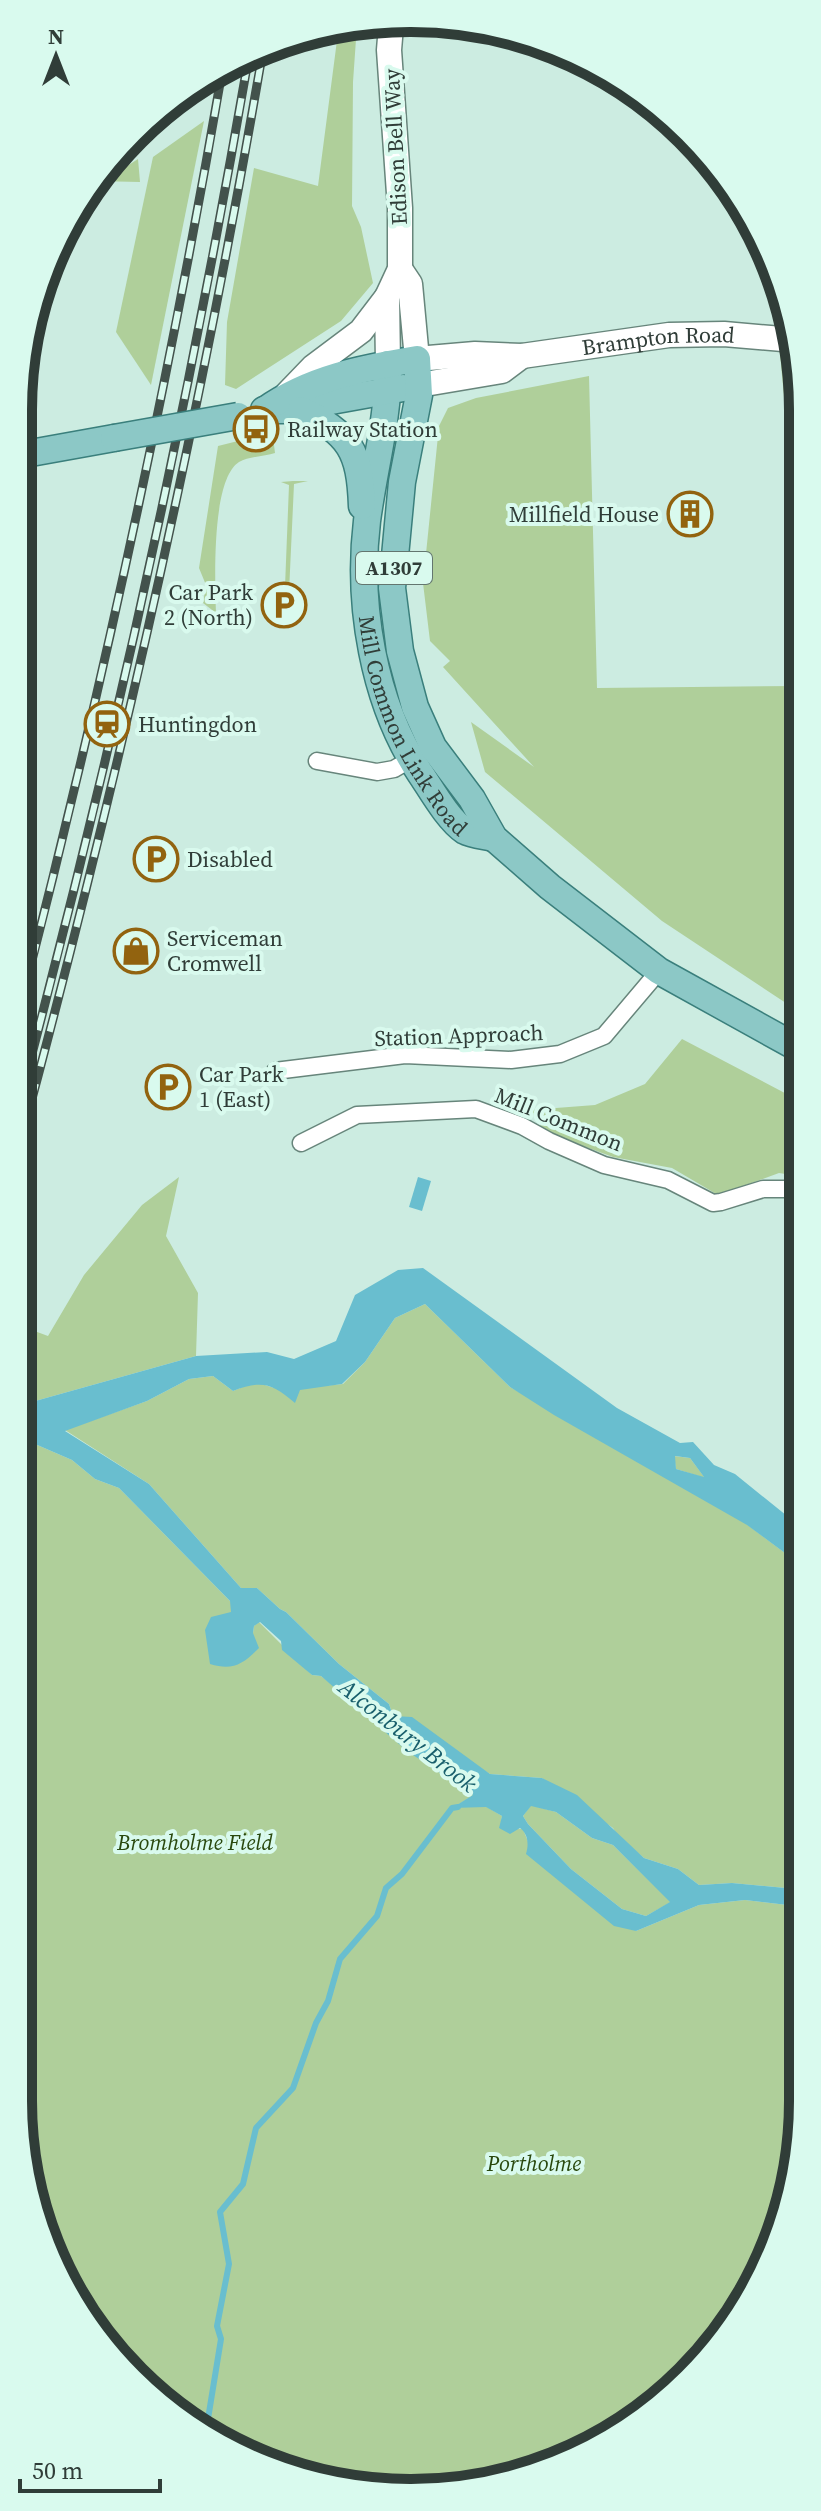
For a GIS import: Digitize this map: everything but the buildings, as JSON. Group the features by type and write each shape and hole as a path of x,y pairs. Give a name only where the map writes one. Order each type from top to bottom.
{"main road":[{"name":"Edison Bell Way","path":"387,297 400,269 400,208 390,33"},
{"name":"Edison Bell Way","path":"400,269 410,284 418,372"},
{"name":"Mill Common Link Road","path":"387,297 389,390 367,520 364,569 366,608 382,688 422,753"},
{"path":"294,402 313,367 361,331 387,297"},
{"name":"Brampton Road","path":"32,453 238,416 294,402 331,401 389,390 418,372 475,354 522,356 669,335 724,334 782,339"},
{"name":"Brampton Road","path":"294,402 325,379 388,364 418,372"},
{"name":"Mill Common Link Road","path":"418,372 402,482 392,588 400,651 415,707 422,753 437,798 465,831 494,838 550,887 659,971 789,1043"},
{"name":"A1307","path":"294,402 346,439 353,451 361,482 362,513 367,520"}],"street":[{"path":"317,761 377,772 394,769 422,753"},
{"name":"Station Approach","path":"275,1071 405,1055 511,1060 560,1054 604,1036 659,971"},
{"name":"Mill Common","path":"301,1143 357,1115 476,1109 522,1126 604,1165 668,1180 713,1203 763,1189 789,1189"}],"green space":[{"path":"356,36 352,206 361,227 373,283 341,321 236,389 225,385 227,322 254,168 318,186 337,39"},
{"path":"204,121 151,385 116,332 153,157"},
{"path":"138,159 140,182 109,181 120,169"},
{"path":"779,343 783,344 786,361 789,399 784,397"},
{"path":"589,376 597,688 789,686 789,1005 662,921 485,772 471,722 534,767 443,667 450,661 430,641 423,583 439,426 448,408 476,398"},
{"path":"784,400 789,401 789,502"},
{"path":"266,434 273,437 275,453 239,462 230,472 223,489 217,532 216,613 203,603 206,585 199,568 218,446"},
{"path":"308,481 294,484 288,614 284,612 289,485 281,482"},
{"path":"682,1039 789,1095 789,1175 779,1173 718,1195 672,1168 613,1157 545,1132 530,1110 595,1105 645,1084"},
{"path":"179,1177 166,1236 198,1293 196,1356 32,1402 32,1330 48,1336 84,1275 142,1205"},
{"path":"425,1304 510,1387 725,1508 789,1556 789,1888 732,1883 699,1885 678,1869 644,1858 613,1828 542,1778 490,1774 393,1716 389,1704 339,1664 286,1612 257,1588 241,1588 149,1484 65,1430 147,1401 189,1379 213,1376 233,1391 255,1382 281,1390 343,1384 365,1362 395,1318"},
{"path":"32,1445 72,1460 95,1479 119,1488 230,1601 253,1633 254,1626 259,1622 312,1675 321,1676 474,1795 454,1807 487,1807 502,1816 500,1828 523,1829 529,1844 636,1931 699,1905 745,1900 789,1905 788,2125 782,2174 769,2222 750,2268 711,2331 660,2385 600,2428 532,2459 460,2476 386,2478 313,2466 243,2440 180,2401 126,2350 83,2290 52,2222 39,2174 33,2125"},
{"path":"674,1456 690,1458 705,1478 676,1469"},
{"path":"531,1805 556,1812 592,1838 613,1845 671,1902 646,1916 622,1909 571,1869 528,1824 523,1816"}],"water":[{"path":"418,1177 431,1181 422,1211 409,1207"},
{"name":"Alconbury Brook","path":"423,1268 617,1408 680,1443 693,1442 714,1465 735,1474 789,1518 789,1556 747,1525 510,1387 425,1304 395,1318 365,1362 342,1384 300,1390 295,1403 266,1385 251,1385 233,1391 213,1376 189,1379 147,1401 65,1431 149,1484 241,1588 257,1588 286,1612 339,1664 389,1704 393,1716 412,1717 490,1774 542,1778 577,1795 644,1858 678,1869 699,1885 732,1883 789,1888 789,1905 745,1900 699,1905 636,1931 614,1926 526,1854 527,1840 520,1828 510,1834 499,1828 502,1816 486,1807 452,1808 473,1795 407,1751 321,1676 312,1675 282,1650 281,1641 260,1622 254,1626 253,1633 259,1648 248,1658 231,1666 210,1664 205,1630 211,1617 231,1612 230,1601 119,1488 95,1479 72,1460 32,1445 32,1402 196,1356 267,1352 294,1359 336,1341 355,1295 398,1270","holes":["675,1456 690,1458 704,1477 676,1469","531,1806 556,1812 592,1838 613,1845 670,1902 646,1916 622,1909 571,1869 523,1816"]}],"waterway":[{"name":"Alconbury Brook","path":"208,2420 221,2339 217,2326 229,2264 220,2212 243,2184 256,2128 293,2088 316,2023 328,2001 340,1959 377,1916 386,1888 402,1874 452,1808 458,1807"}],"railway":[{"path":"32,1098 155,599 212,328 261,63"},
{"path":"32,1053 92,817 149,566 202,313 247,69"},
{"path":"32,960 80,767 132,536 180,304 220,84"}],"place":[{"name":"Railway Station","path":"256,429"},
{"name":"Millfield House","path":"690,514"},
{"name":"Car Park 2 (North)","path":"284,605"},
{"name":"Huntingdon","path":"107,724"},
{"name":"Disabled","path":"156,859"},
{"name":"Serviceman Cromwell","path":"136,951"},
{"name":"Car Park 1 (East)","path":"168,1087"}],"park label":[{"name":"Bromholme Field","path":"195,1842"},
{"name":"Portholme","path":"534,2163"}]}
